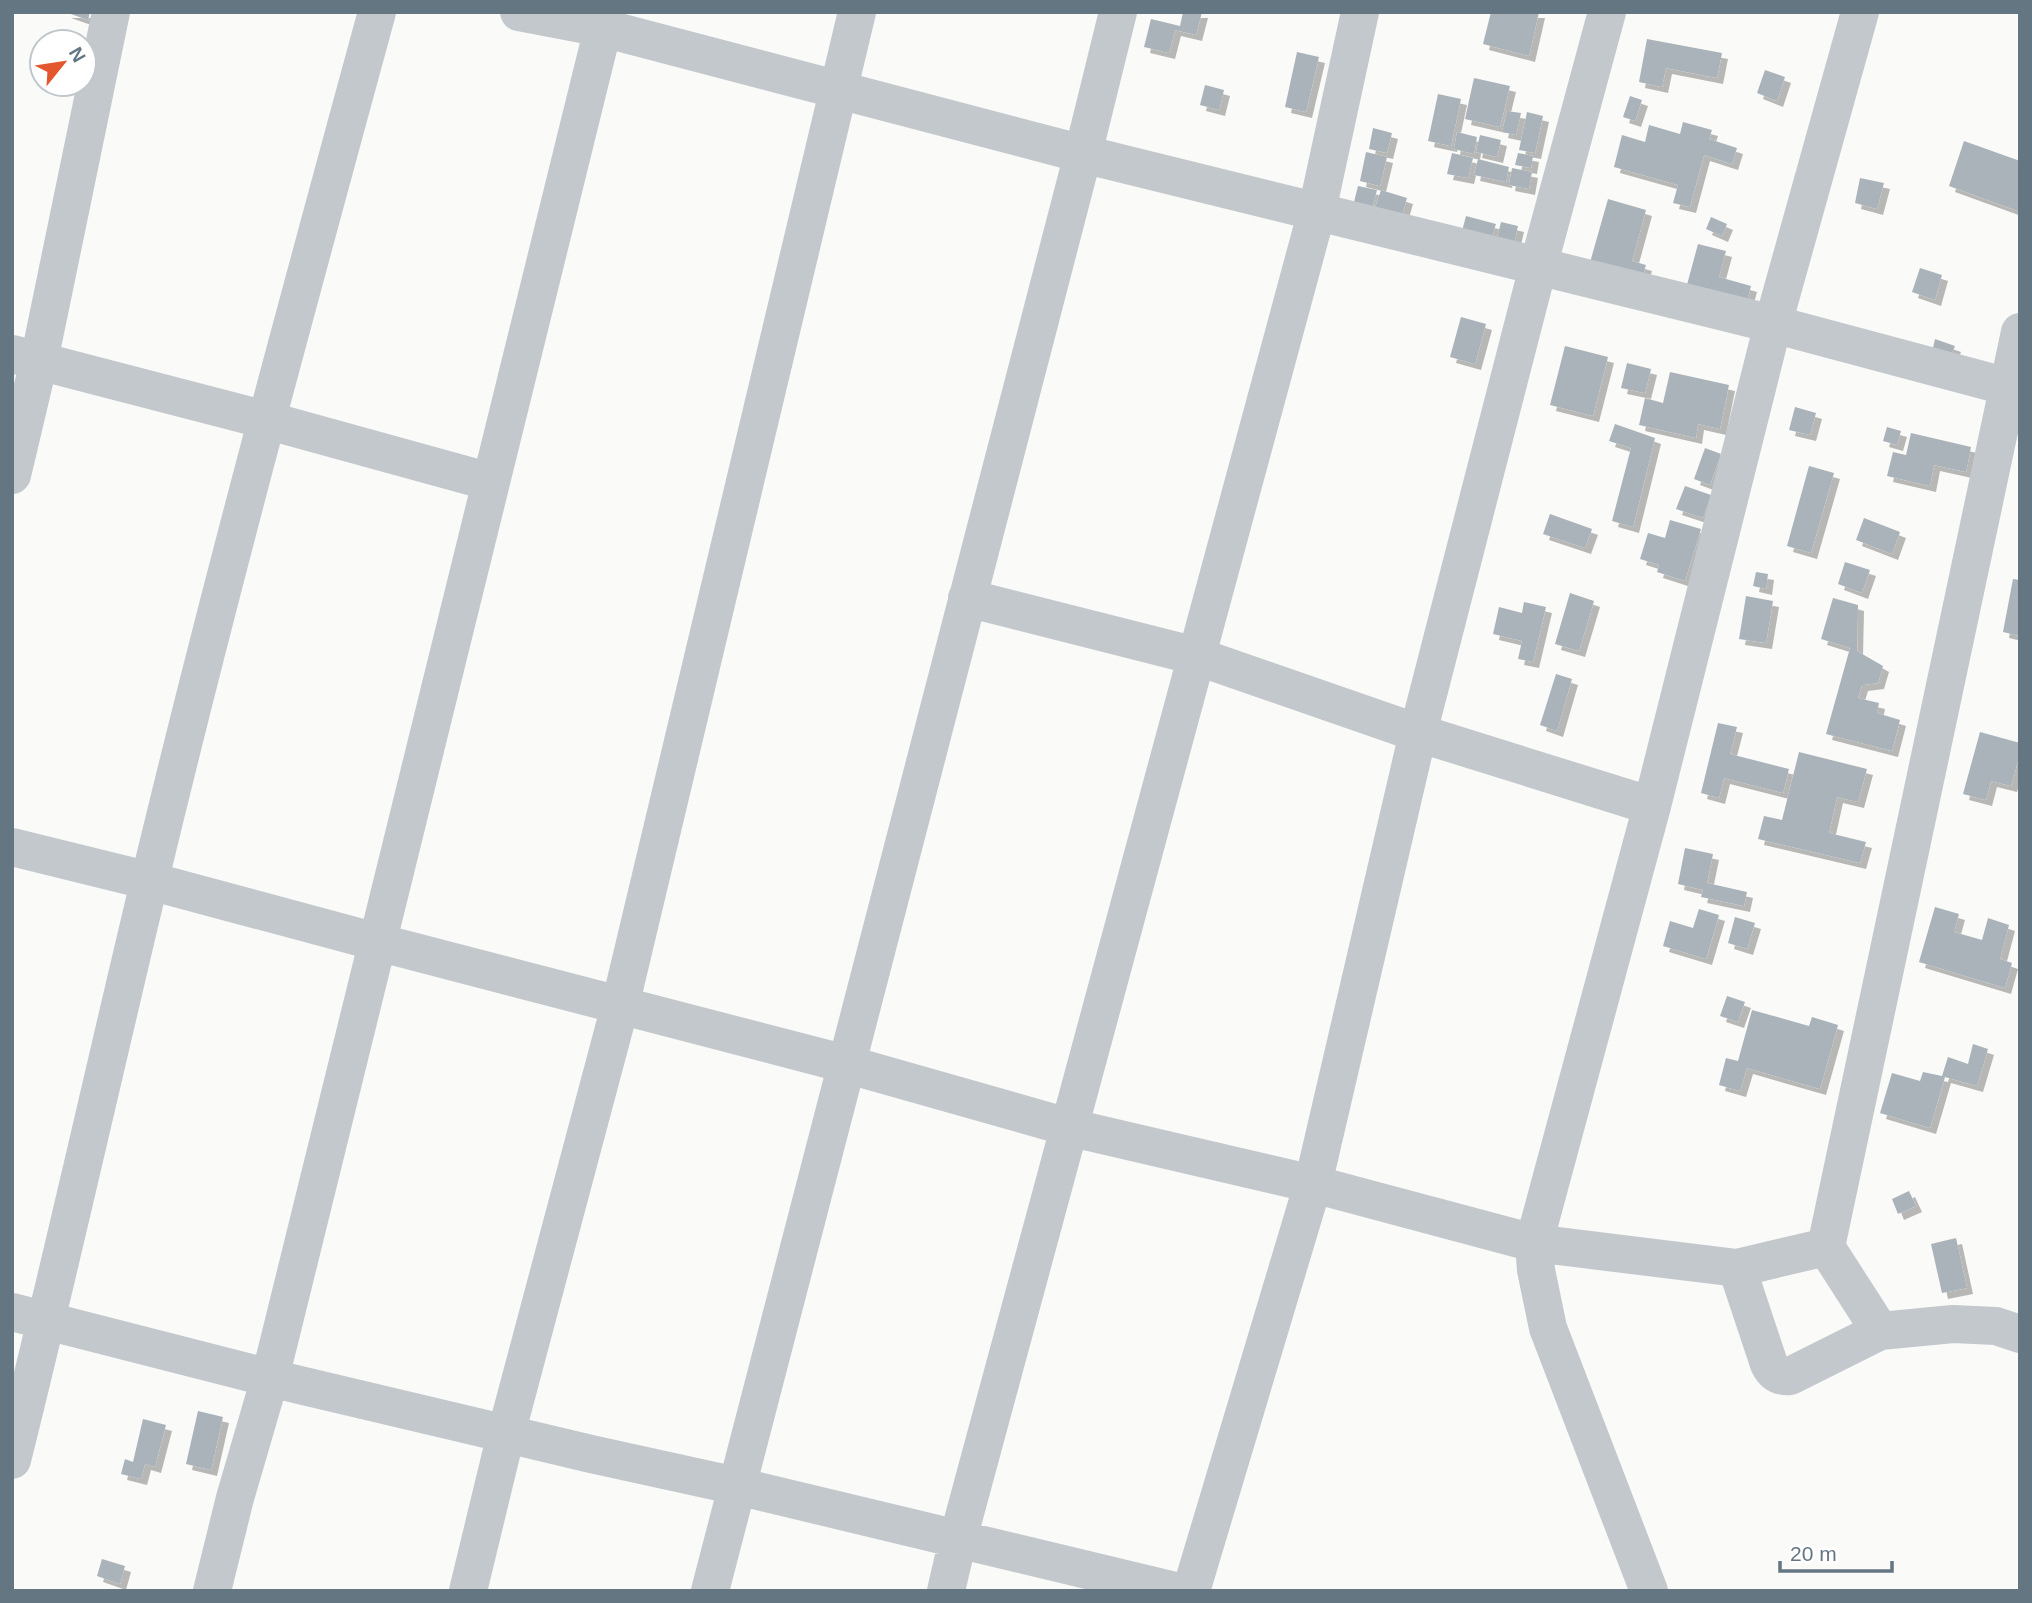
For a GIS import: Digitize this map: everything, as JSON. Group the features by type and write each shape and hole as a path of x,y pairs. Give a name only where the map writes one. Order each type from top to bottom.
{"street":[{"path":"12,475 26,357 111,12"},
{"path":"12,1460 29,1317 150,881 266,420 377,12"},
{"path":"519,12 605,20 839,90 1083,154 1773,324 2014,389"},
{"path":"468,1591 506,1434 620,1006 857,12"},
{"path":"710,1591 1118,12"},
{"path":"946,1591 1068,1127 1317,211 1360,12"},
{"path":"1191,1591 1313,1184 1418,733 1606,12"},
{"path":"1649,1591 1548,1328 1536,1270 1534,1244 1652,806 1773,324 1860,12"},
{"path":"212,1591 234,1499 270,1378 605,20"},
{"path":"1880,1331 1826,1247 2014,389 2020,332"},
{"path":"26,357 491,482"},
{"path":"967,598 1196,656 1418,733 1652,806"},
{"path":"12,847 846,1064 1068,1127 1313,1184 1534,1244 1737,1268 1826,1247"},
{"path":"1737,1268 1769,1364 1772,1371 1778,1375 1790,1376 1880,1331 1953,1324 1996,1326 2020,1334"},
{"path":"29,1317 270,1378 1175,1591"}],"building":[{"path":"65,12 90,12 88,20"},
{"path":"1183,12 1202,12 1196,35 1175,30 1169,53 1144,47 1151,19 1180,26"},
{"path":"1491,12 1539,12 1529,56 1483,44"},
{"path":"1647,39 1722,53 1717,78 1666,68 1662,87 1639,82"},
{"path":"1297,52 1319,57 1306,112 1285,107"},
{"path":"1765,70 1785,77 1777,101 1757,93"},
{"path":"1474,78 1510,86 1500,127 1465,119"},
{"path":"1205,85 1224,90 1219,110 1200,105"},
{"path":"1438,94 1461,99 1451,146 1428,141"},
{"path":"1630,96 1642,100 1635,121 1623,117"},
{"path":"1507,111 1521,113 1516,135 1502,132"},
{"path":"1527,112 1543,116 1535,153 1519,150"},
{"path":"1683,122 1712,130 1709,139 1737,148 1732,164 1704,155 1690,207 1673,203 1678,185 1614,167 1622,135 1645,142 1649,125 1680,134"},
{"path":"1373,128 1392,133 1387,153 1369,149"},
{"path":"1457,132 1477,137 1474,154 1454,149"},
{"path":"1480,135 1501,140 1497,157 1476,152"},
{"path":"1964,141 2020,161 2018,211 1949,186"},
{"path":"1366,152 1387,157 1380,186 1360,181"},
{"path":"1452,153 1473,158 1468,178 1447,174"},
{"path":"1518,153 1533,156 1531,168 1515,165"},
{"path":"1478,159 1509,167 1506,182 1474,175"},
{"path":"1512,168 1532,172 1529,189 1509,185"},
{"path":"1860,178 1884,183 1877,209 1855,203"},
{"path":"1358,186 1377,190 1372,210 1353,206"},
{"path":"1381,190 1407,198 1401,219 1374,211"},
{"path":"1608,199 1646,210 1632,261 1646,265 1641,281 1589,266"},
{"path":"1466,216 1496,224 1490,243 1461,235"},
{"path":"1711,217 1727,224 1722,236 1706,229"},
{"path":"1501,222 1518,226 1512,252 1495,247"},
{"path":"1698,244 1726,251 1719,277 1751,286 1744,312 1684,296"},
{"path":"1920,268 1942,275 1935,300 1912,292"},
{"path":"1461,317 1486,324 1475,364 1450,357"},
{"path":"1935,339 1955,346 1950,358 1932,352"},
{"path":"1565,346 1608,357 1593,416 1550,405"},
{"path":"1627,363 1651,369 1645,393 1621,388"},
{"path":"1670,372 1729,385 1720,429 1698,424 1696,438 1639,425 1645,398 1663,403"},
{"path":"1795,407 1816,413 1810,435 1789,430"},
{"path":"1615,424 1655,438 1633,527 1612,521 1631,448 1609,441"},
{"path":"1887,427 1901,431 1897,445 1883,441"},
{"path":"1911,433 1971,447 1966,472 1934,465 1930,486 1887,476 1893,452 1906,455"},
{"path":"1705,448 1721,454 1710,485 1694,479"},
{"path":"1809,466 1834,473 1811,553 1787,546"},
{"path":"1685,486 1711,495 1703,518 1676,509"},
{"path":"1550,514 1592,529 1585,548 1543,534"},
{"path":"1864,518 1900,532 1892,554 1856,540"},
{"path":"1670,520 1701,529 1685,581 1657,572 1659,565 1640,559 1648,533 1665,538"},
{"path":"1845,562 1870,570 1862,593 1838,584"},
{"path":"1756,572 1768,574 1766,589 1753,586"},
{"path":"2013,579 2020,580 2020,636 2003,632"},
{"path":"1570,593 1594,601 1579,651 1555,644"},
{"path":"1746,596 1773,601 1766,643 1739,639"},
{"path":"1833,598 1858,605 1857,651 1883,666 1878,683 1862,685 1858,698 1879,703 1877,713 1900,720 1892,751 1826,734 1850,648 1821,639"},
{"path":"1524,602 1546,607 1533,662 1518,659 1522,641 1493,634 1499,607 1522,613"},
{"path":"1556,674 1572,679 1557,731 1540,725"},
{"path":"1718,723 1737,727 1730,754 1789,769 1783,793 1724,778 1719,798 1701,793"},
{"path":"1980,732 2020,743 2020,754 2011,786 1991,781 1986,800 1963,794"},
{"path":"1799,752 1867,769 1858,802 1837,797 1829,833 1866,842 1860,863 1758,839 1764,816 1782,820"},
{"path":"1685,848 1713,854 1707,883 1747,892 1744,906 1701,897 1703,890 1678,884"},
{"path":"1935,907 1959,914 1954,932 1982,940 1988,918 2009,925 2000,959 2012,963 2005,988 1919,962"},
{"path":"1699,909 1719,915 1706,959 1663,946 1670,921 1693,928"},
{"path":"1735,917 1755,923 1747,949 1728,943"},
{"path":"1727,996 1745,1002 1738,1022 1720,1016"},
{"path":"1752,1010 1809,1026 1812,1017 1838,1025 1820,1089 1747,1068 1740,1091 1719,1085 1726,1058 1738,1061"},
{"path":"1973,1044 1988,1049 1977,1086 1945,1077 1930,1128 1880,1113 1892,1073 1920,1081 1923,1072 1942,1076 1948,1057 1968,1064"},
{"path":"1909,1191 1916,1206 1898,1214 1892,1199"},
{"path":"1956,1238 1967,1288 1942,1293 1931,1244"},
{"path":"198,1411 223,1417 211,1470 186,1464"},
{"path":"143,1419 166,1425 155,1467 145,1464 141,1479 121,1474 125,1459 133,1462"},
{"path":"102,1559 125,1566 120,1584 97,1576"}]}
